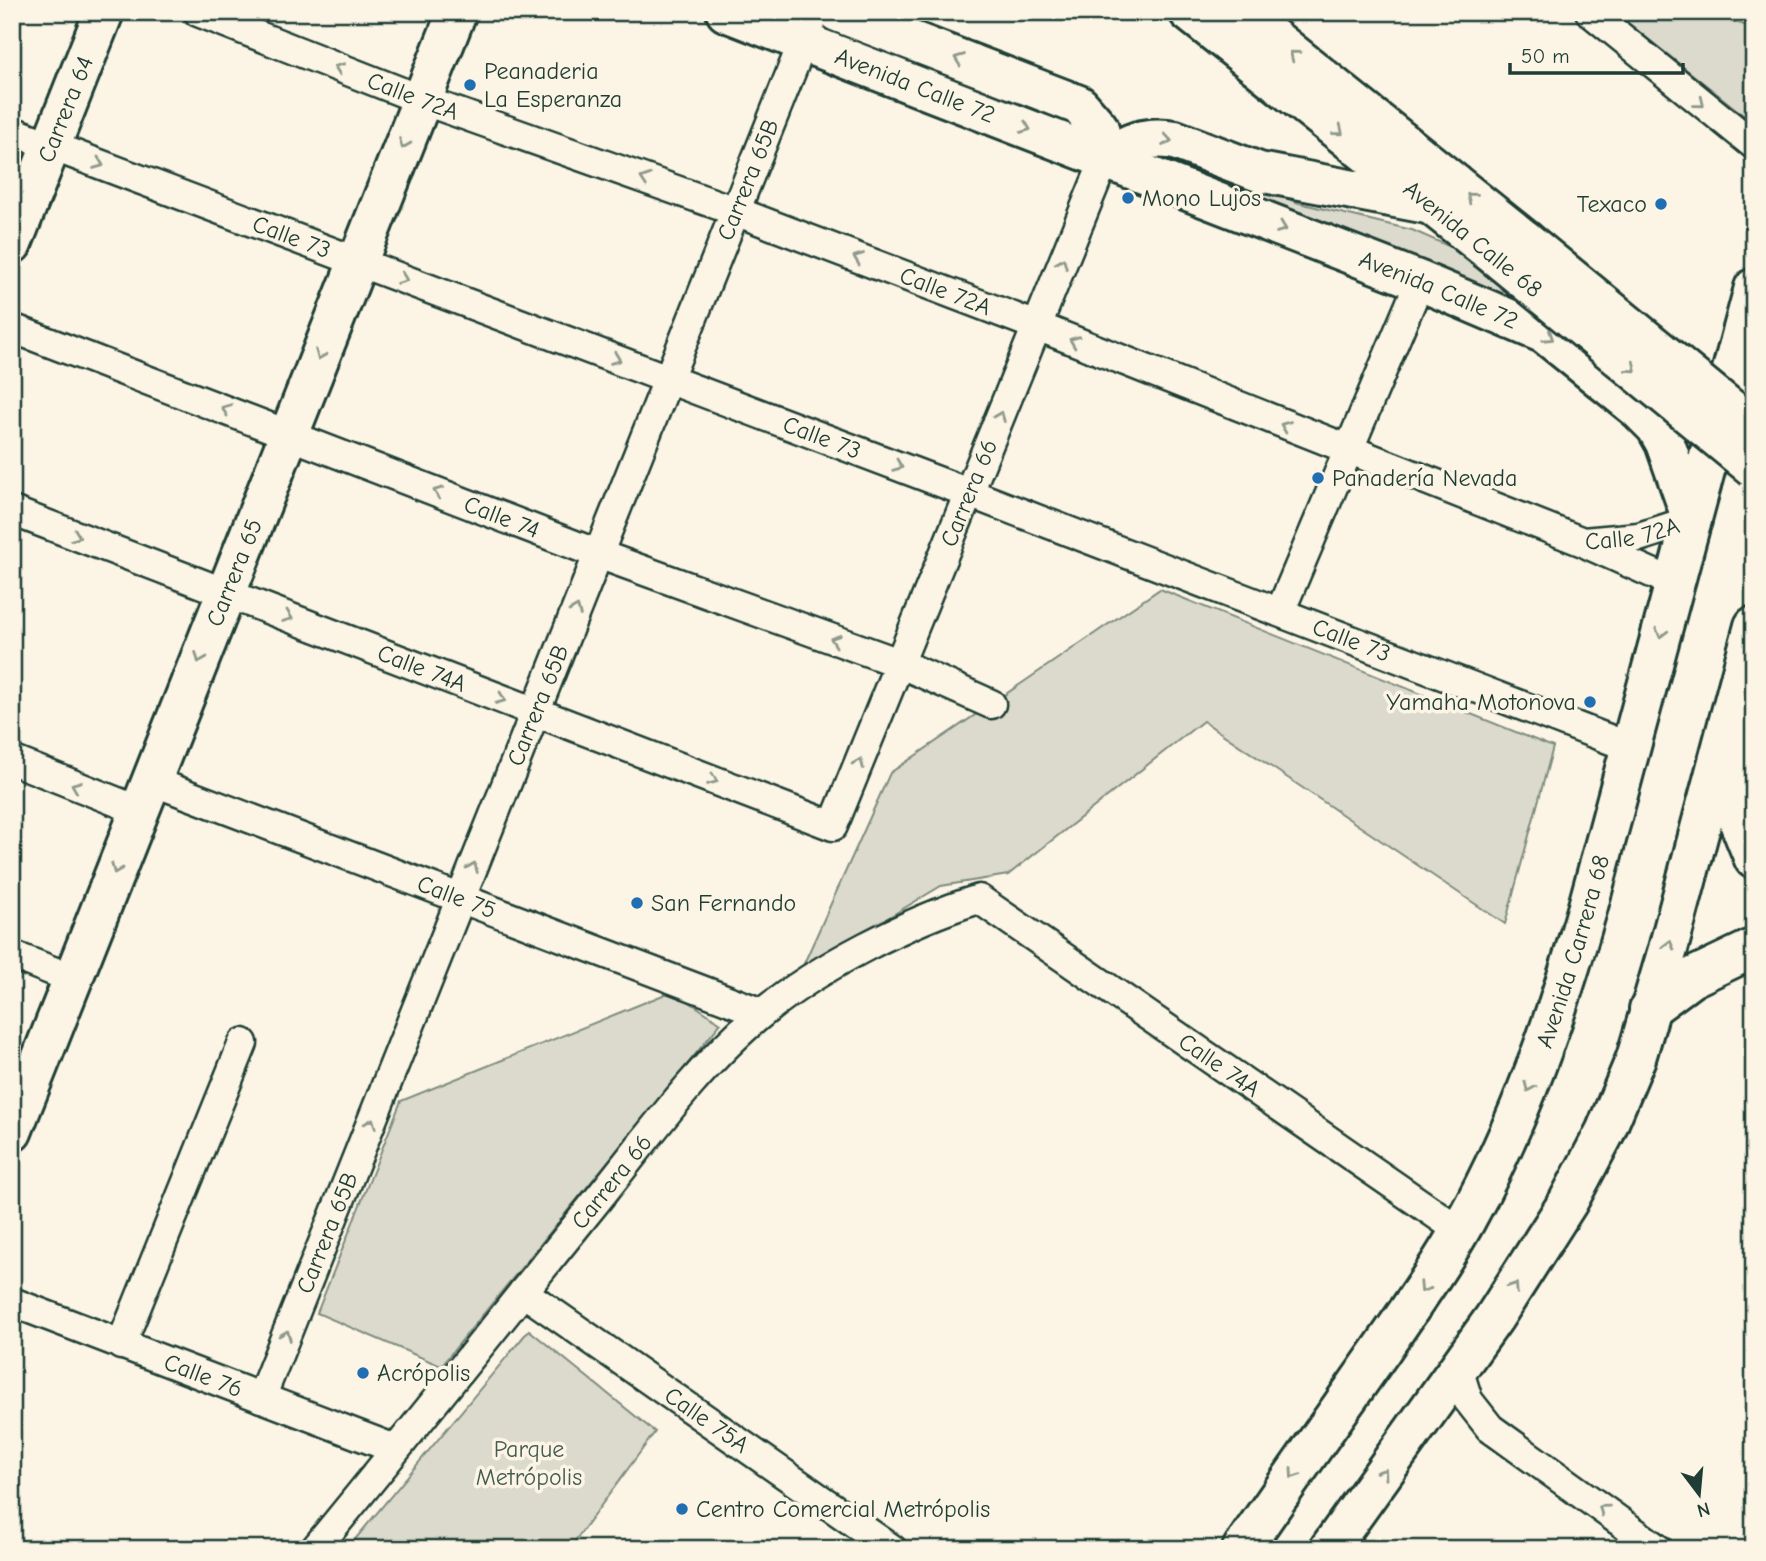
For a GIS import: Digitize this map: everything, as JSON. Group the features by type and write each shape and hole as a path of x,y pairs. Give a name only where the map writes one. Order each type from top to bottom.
{"main road":[{"name":"Carrera 64","path":"12,243 104,12"},
{"name":"Carrera 65","path":"15,1119 457,12"},
{"name":"Avenida Calle 72","path":"726,12 809,27 1105,159 1420,281 1545,334 1638,409 1656,427 1665,443 1692,520"},
{"name":"Avenida Calle 72","path":"836,12 1079,105 1099,128 1105,159"},
{"name":"Avenida Calle 68","path":"1189,12 1430,205 1514,251 1754,428"},
{"name":"Avenida Calle 68","path":"1241,12 1514,251 1754,468"},
{"path":"1105,159 1130,142 1160,138 1259,172 1430,205"},
{"name":"Avenida Carrera 68","path":"1242,1549 1423,1289 1460,1231 1508,1136 1543,1052 1561,1003 1632,748 1754,288"},
{"path":"1329,1549 1501,1307 1587,1168 1636,1058 1754,626"},
{"path":"1733,705 1736,801 1744,841 1754,859"},
{"path":"1649,1009 1691,978 1731,956 1754,948"}],"street":[{"name":"Calle 72A","path":"198,12 422,100 735,211 1037,326 1583,542 1614,542 1639,537 1692,520"},
{"path":"1590,12 1754,145"},
{"name":"Carrera 65B","path":"261,1398 809,27"},
{"name":"Calle 73","path":"12,131 969,493 1632,748"},
{"name":"Carrera 66","path":"833,826 1105,159"},
{"path":"1280,612 1420,281"},
{"name":"Calle 74","path":"12,328 598,554 900,663 991,704"},
{"name":"Calle 74A","path":"12,511 833,826"},
{"path":"1583,542 1674,583"},
{"name":"Calle 75","path":"12,760 146,796 461,899 762,1013"},
{"name":"Carrera 66","path":"315,1549 666,1117 725,1049 762,1013 830,969 915,921 979,899"},
{"name":"Calle 74A","path":"979,899 1460,1231"},
{"path":"12,955 73,979"},
{"path":"121,1345 243,1043"},
{"name":"Calle 75A","path":"523,1292 892,1549"},
{"name":"Calle 76","path":"12,1302 395,1449"},
{"path":"1458,1368 1464,1392 1478,1417 1490,1428 1658,1549"}],"green space":[{"path":"1614,12 1703,12 1754,28 1754,103 1750,120"},
{"path":"1167,158 1182,160 1299,203 1412,230 1460,251 1549,321 1154,162"},
{"path":"1160,589 1553,747 1505,924 1203,721 1008,875 941,886 801,970 890,773"},
{"path":"673,991 721,1023 441,1366 317,1313 401,1101"},
{"name":"Parque Metrópolis","path":"529,1330 655,1432 569,1549 347,1549"}],"place":[{"name":"Peanaderia La Esperanza","path":"470,85"},
{"name":"Mono Lujos","path":"1128,198"},
{"name":"Texaco","path":"1661,204"},
{"name":"Panadería Nevada","path":"1318,478"},
{"name":"Yamaha Motonova","path":"1590,702"},
{"name":"San Fernando","path":"637,903"},
{"name":"Acrópolis","path":"363,1373"},
{"name":"Centro Comercial Metrópolis","path":"682,1509"}]}
